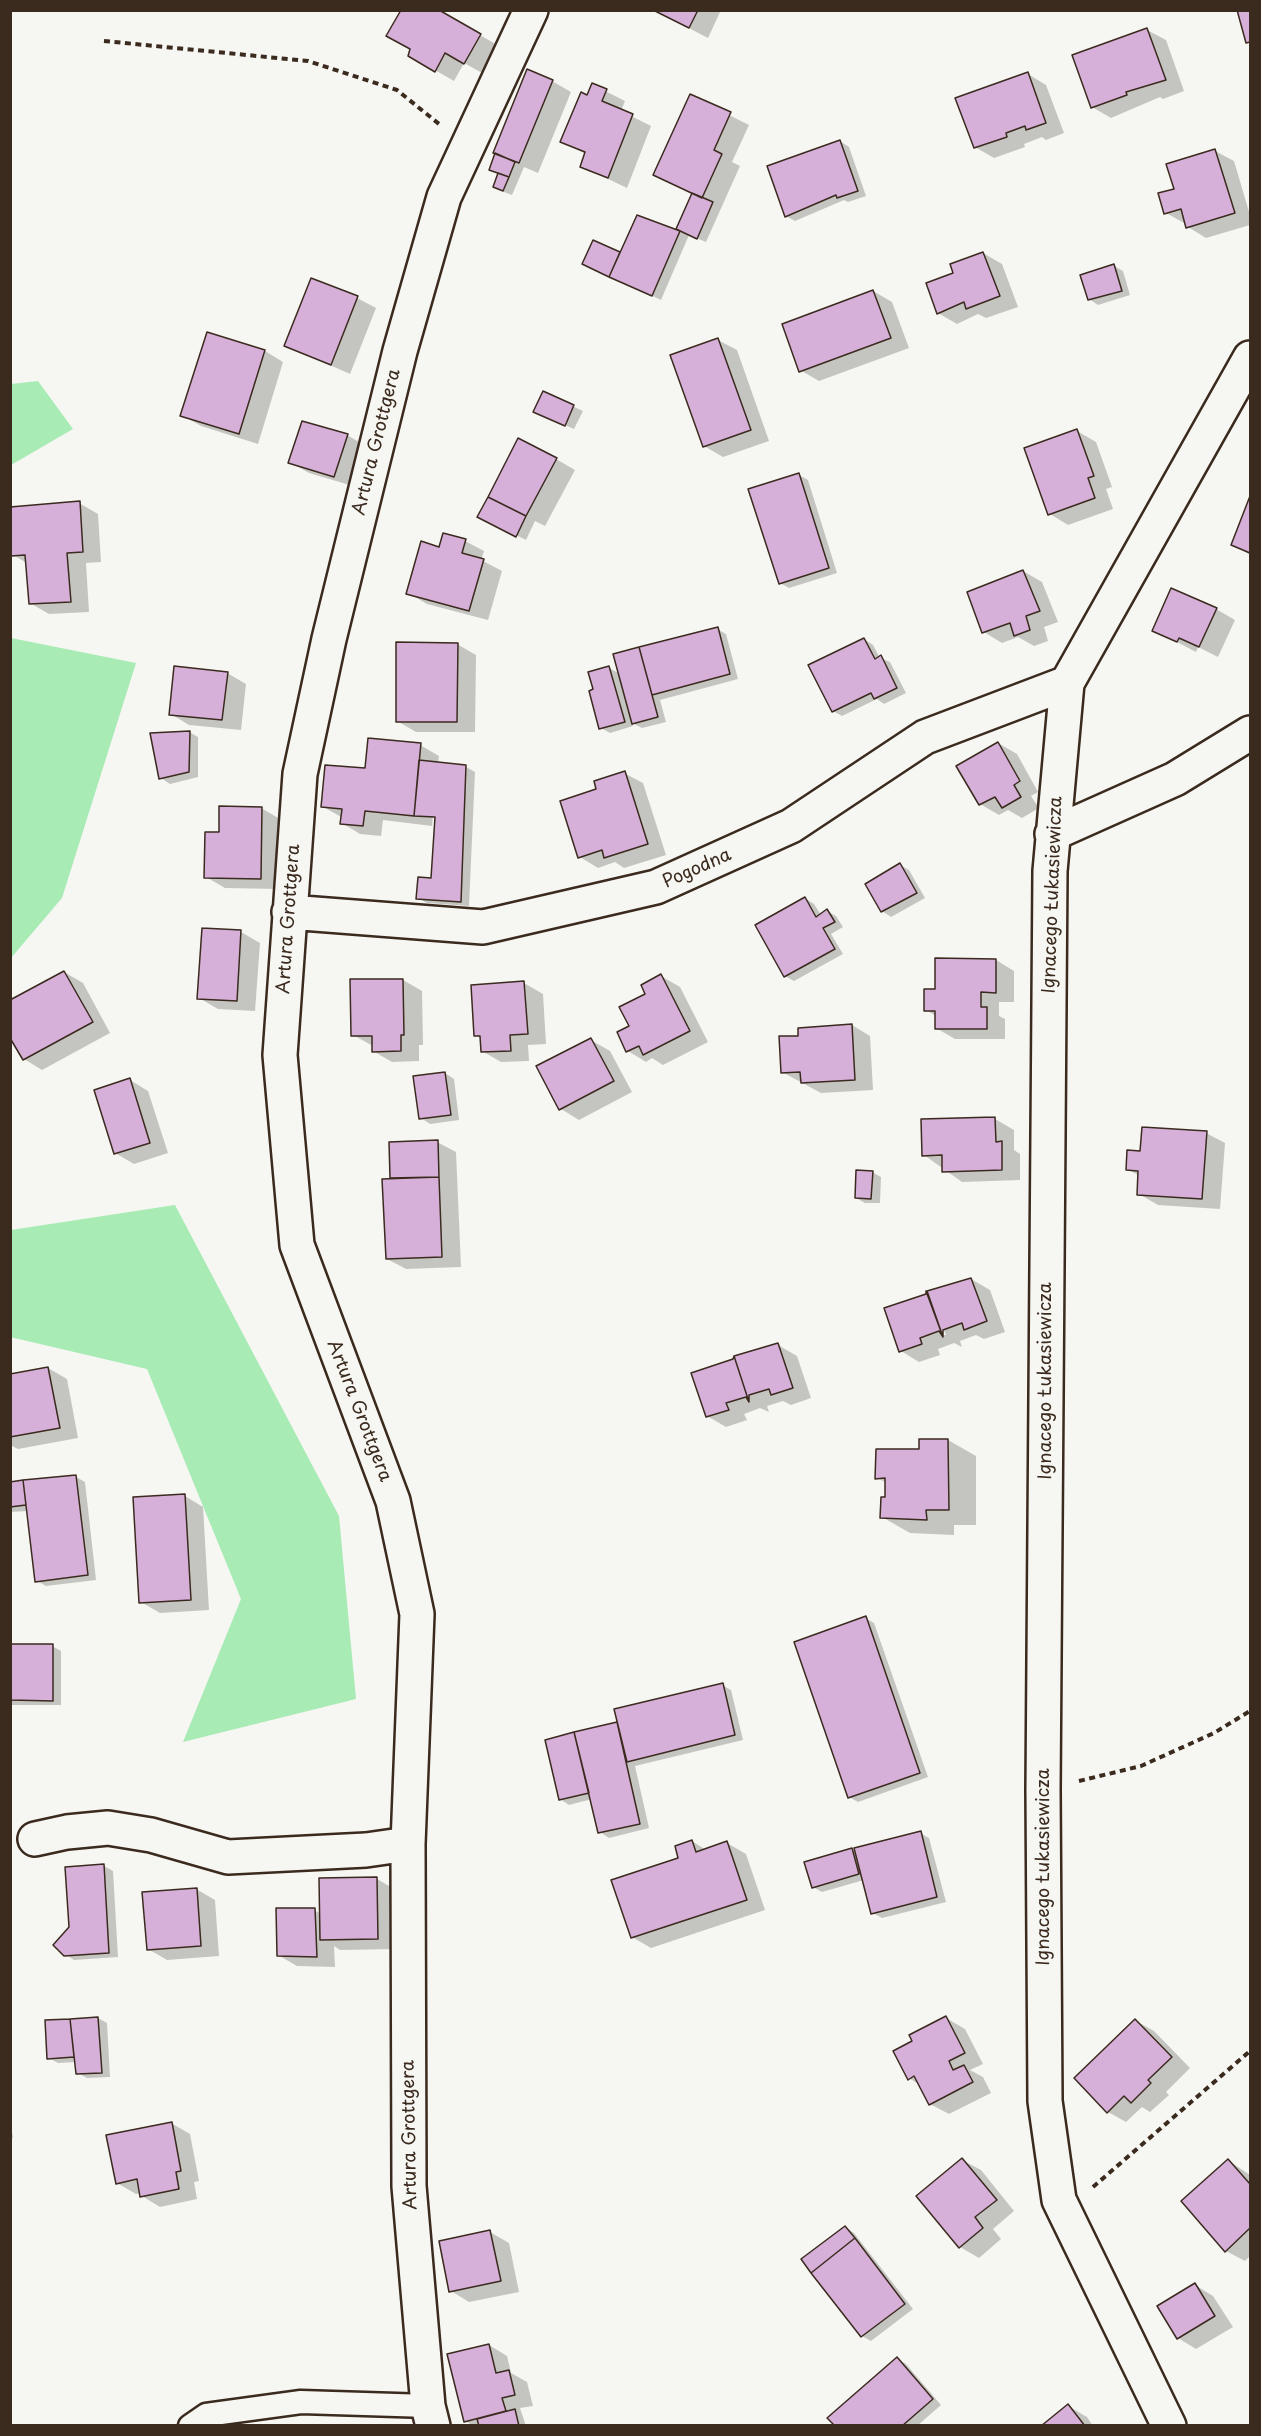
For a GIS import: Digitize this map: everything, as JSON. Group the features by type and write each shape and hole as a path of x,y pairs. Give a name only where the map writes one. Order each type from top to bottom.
{"street":[{"name":"Artura Grottgera","path":"431,2416 409,2186 408,1844 417,1614 393,1500 297,1245 280,1055 300,774 329,639 400,351 444,197 531,10"},
{"name":"Ignacego Łukasiewicza","path":"1169,2426 1059,2200 1046,2101 1043,1789 1052,834 1067,683 1251,358"},
{"name":"Pogodna","path":"289,912 483,927 656,887 791,826 925,737 1067,683"},
{"path":"1052,834 1175,779 1251,733"},
{"path":"35,1839 67,1832 108,1828 151,1835 228,1857 366,1850 408,1844"}],"lane":[{"path":"190,2426 206,2415 301,2402 431,2416"}],"path":[{"path":"104,41 308,61 397,90 467,147"},
{"path":"1043,1789 1141,1766 1214,1733 1251,1711"},
{"path":"1059,2200 1088,2191 1251,2051"}],"green space":[{"path":"38,381 73,429 11,465 11,384"},
{"path":"11,638 136,663 62,898 11,958"},
{"path":"175,1205 339,1516 356,1699 183,1742 241,1599 147,1369 10,1337 11,1230"}],"building":[{"path":"401,10 439,10 481,34 464,64 445,53 435,72 408,56 410,49 386,36"},
{"path":"653,10 698,10 689,28"},
{"path":"1237,10 1250,10 1250,42 1246,43"},
{"path":"1147,28 1166,80 1126,92 1127,95 1091,108 1072,55"},
{"path":"527,69 553,80 519,163 493,153"},
{"path":"1028,72 1046,123 1026,130 1025,126 1006,133 1007,137 974,148 955,98"},
{"path":"592,83 607,89 602,101 633,114 608,178 580,167 585,152 560,142 581,92 587,95"},
{"path":"690,94 731,112 714,150 722,154 702,198 653,175"},
{"path":"840,140 858,191 837,198 836,195 785,217 767,166"},
{"path":"1215,149 1235,213 1186,228 1181,209 1164,214 1158,193 1174,189 1166,164"},
{"path":"495,153 515,162 509,177 489,170"},
{"path":"498,173 509,177 503,191 493,187"},
{"path":"692,193 713,202 697,239 676,229"},
{"path":"637,215 680,231 652,296 609,277"},
{"path":"593,240 620,252 609,277 582,264"},
{"path":"983,252 1000,296 966,309 964,302 937,314 926,283 953,273 950,264"},
{"path":"1114,264 1122,291 1088,300 1080,275"},
{"path":"311,278 358,296 331,365 284,346"},
{"path":"873,290 891,338 799,372 782,324"},
{"path":"207,332 265,350 239,434 180,416"},
{"path":"718,338 751,430 703,447 670,355"},
{"path":"543,391 574,405 565,426 533,412"},
{"path":"302,421 348,434 334,477 288,463"},
{"path":"1077,429 1094,476 1088,478 1095,498 1048,515 1024,448"},
{"path":"518,438 557,458 526,516 488,497"},
{"path":"799,473 829,568 779,584 748,489"},
{"path":"1250,496 1250,553 1231,545"},
{"path":"488,497 526,516 516,537 477,517"},
{"path":"80,501 83,552 67,553 71,602 29,604 25,555 11,556 10,507"},
{"path":"443,533 466,539 462,553 484,559 469,611 406,594 421,541 439,547"},
{"path":"1023,570 1040,611 1026,616 1030,630 1014,636 1010,623 982,633 967,592"},
{"path":"1171,588 1217,608 1199,647 1179,638 1177,642 1152,631"},
{"path":"718,627 730,674 652,695 639,647"},
{"path":"864,638 875,659 881,655 897,688 874,699 871,693 832,712 808,665"},
{"path":"396,642 458,643 457,722 396,722"},
{"path":"639,647 658,717 632,724 613,654"},
{"path":"174,666 228,672 222,720 169,715"},
{"path":"609,666 625,722 599,729 589,691 593,689 588,672"},
{"path":"190,731 189,772 159,779 150,733"},
{"path":"368,738 421,743 414,816 365,811 363,826 340,824 342,809 321,807 325,765 365,768"},
{"path":"998,742 1020,781 1014,785 1021,797 1002,808 995,797 979,805 956,766"},
{"path":"419,760 466,765 461,902 416,899 418,877 431,878 435,817 414,816"},
{"path":"625,771 648,844 604,858 602,850 578,858 560,801 596,789 594,781"},
{"path":"219,806 262,807 261,879 204,878 205,832 219,832"},
{"path":"900,863 917,893 881,912 865,884"},
{"path":"805,897 816,917 827,909 835,922 823,928 835,949 784,977 755,925"},
{"path":"202,928 241,930 237,1001 197,999"},
{"path":"935,958 996,959 996,993 981,992 981,1007 987,1007 987,1029 935,1029 935,1011 924,1011 924,989 935,989"},
{"path":"64,971 93,1022 23,1060 10,1038 10,1000"},
{"path":"661,974 690,1031 643,1055 639,1046 626,1052 617,1032 629,1026 619,1007 645,994 641,985"},
{"path":"350,979 403,979 404,1035 401,1035 401,1051 372,1052 372,1036 351,1036"},
{"path":"524,981 528,1034 510,1035 511,1051 481,1052 480,1036 474,1036 471,985"},
{"path":"852,1024 855,1080 801,1083 800,1072 781,1073 779,1036 798,1036 798,1028"},
{"path":"591,1038 614,1081 559,1110 536,1066"},
{"path":"445,1072 451,1115 419,1119 413,1076"},
{"path":"130,1078 150,1143 114,1154 94,1090"},
{"path":"995,1117 996,1142 1002,1141 1002,1170 942,1172 942,1155 922,1156 921,1119"},
{"path":"1142,1127 1207,1131 1202,1199 1137,1195 1138,1171 1126,1170 1127,1150 1140,1151"},
{"path":"438,1140 439,1177 390,1178 389,1142"},
{"path":"856,1170 873,1171 871,1199 855,1198"},
{"path":"439,1177 442,1257 386,1259 382,1179"},
{"path":"971,1278 987,1321 964,1330 962,1323 943,1330 943,1337 927,1291"},
{"path":"926,1291 943,1337 939,1331 920,1338 922,1344 899,1352 884,1308 926,1294"},
{"path":"778,1343 793,1388 771,1395 769,1389 749,1395 749,1402 734,1356"},
{"path":"734,1356 749,1402 746,1397 726,1403 729,1410 706,1417 691,1373 733,1359"},
{"path":"48,1367 60,1428 10,1437 10,1374"},
{"path":"919,1439 948,1439 949,1510 926,1510 927,1520 880,1518 881,1497 885,1497 885,1478 875,1479 876,1449 919,1449"},
{"path":"76,1475 88,1575 35,1582 23,1480"},
{"path":"23,1480 26,1505 10,1507 10,1482"},
{"path":"185,1494 191,1600 139,1603 133,1497"},
{"path":"866,1616 920,1773 848,1798 794,1642"},
{"path":"10,1644 53,1644 53,1701 10,1700"},
{"path":"723,1683 735,1735 627,1762 614,1709"},
{"path":"617,1722 640,1824 598,1833 574,1732"},
{"path":"574,1732 589,1793 559,1800 545,1740"},
{"path":"921,1831 937,1897 871,1914 854,1848"},
{"path":"692,1840 696,1852 727,1841 747,1900 631,1938 611,1880 678,1858 675,1846"},
{"path":"852,1848 859,1874 812,1888 804,1862"},
{"path":"104,1864 109,1953 64,1956 53,1945 69,1927 65,1867"},
{"path":"377,1877 378,1939 320,1940 319,1878"},
{"path":"197,1888 201,1946 147,1950 142,1892"},
{"path":"276,1908 315,1908 317,1957 277,1956"},
{"path":"946,2016 965,2053 949,2061 953,2070 964,2065 973,2082 929,2105 914,2076 908,2080 893,2051 912,2041 909,2035"},
{"path":"98,2017 102,2073 76,2074 70,2019"},
{"path":"70,2019 74,2057 47,2059 45,2020"},
{"path":"1135,2019 1172,2057 1148,2080 1151,2083 1131,2103 1124,2096 1107,2113 1074,2078"},
{"path":"172,2122 181,2171 176,2172 179,2189 140,2197 137,2179 116,2184 106,2135"},
{"path":"962,2158 997,2200 975,2217 983,2228 959,2248 916,2196"},
{"path":"1228,2159 1250,2184 1250,2228 1225,2252 1181,2201"},
{"path":"845,2226 855,2238 811,2273 801,2259"},
{"path":"490,2230 501,2281 449,2292 439,2241"},
{"path":"855,2238 905,2304 861,2337 811,2273"},
{"path":"1195,2283 1215,2316 1177,2339 1157,2306"},
{"path":"489,2344 496,2373 509,2370 515,2395 502,2398 506,2411 464,2422 447,2354"},
{"path":"897,2357 933,2399 902,2426 835,2426 827,2418"},
{"path":"1068,2404 1085,2426 1041,2426"},
{"path":"515,2409 519,2426 479,2426 477,2419"}]}
